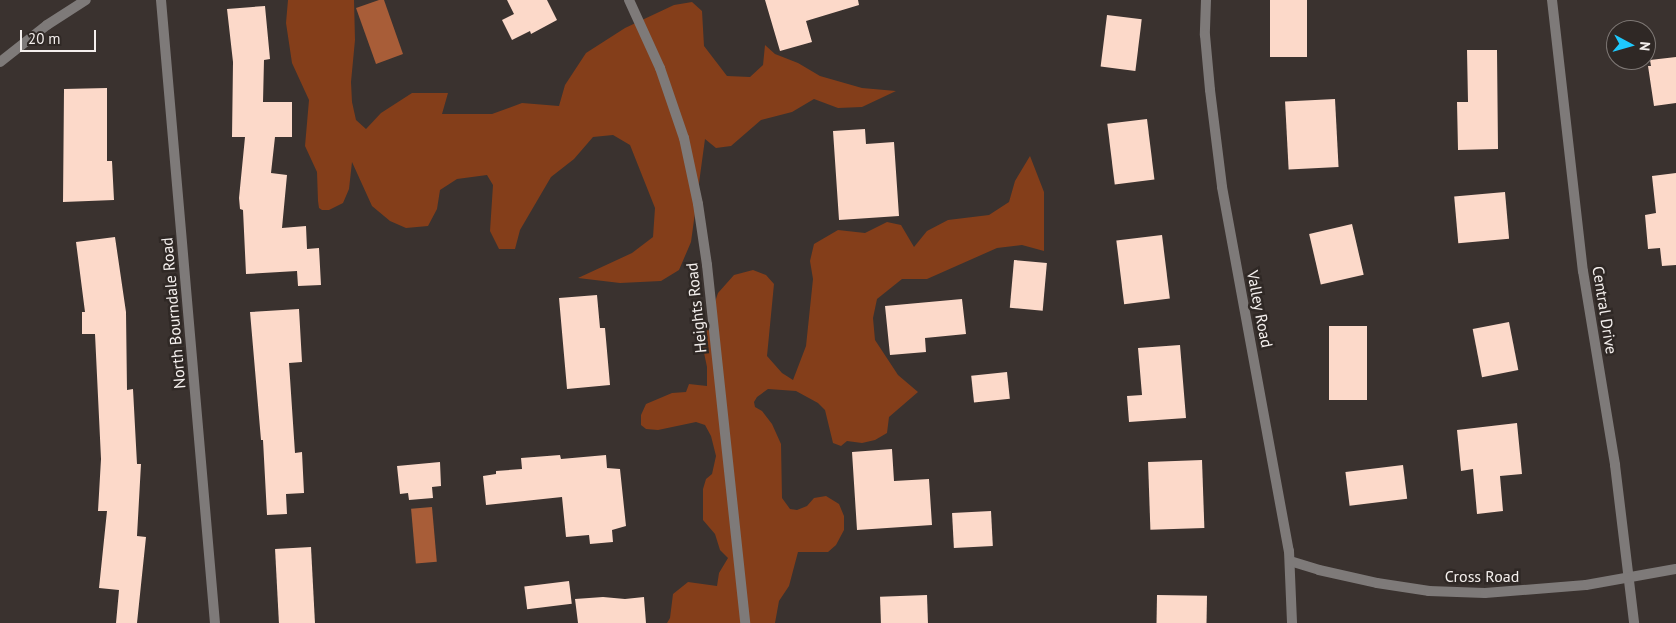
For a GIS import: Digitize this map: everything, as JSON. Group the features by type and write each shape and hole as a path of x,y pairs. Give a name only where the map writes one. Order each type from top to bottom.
{"street":[{"path":"0,62 47,25 86,0"},
{"name":"North Bourndale Road","path":"161,0 215,623"},
{"name":"Heights Road","path":"629,0 660,68 681,129 698,204 707,266 745,623"},
{"name":"Valley Road","path":"1206,0 1205,35 1222,187 1290,561 1292,623"},
{"name":"Central Drive","path":"1552,0 1583,271 1615,465 1634,623"},
{"name":"Cross Road","path":"1290,561 1367,581 1429,591 1485,593 1586,584 1676,569"}],"shaded area":[{"path":"288,0 354,0 355,40 351,82 352,102 356,120 366,129 381,113 412,93 448,93 442,114 492,114 522,103 559,106 565,85 586,53 625,28 674,5 692,2 702,11 704,46 727,76 750,77 763,65 765,45 775,54 798,63 820,76 862,88 896,91 862,107 838,108 814,99 792,112 761,120 731,146 716,148 705,139 691,242 679,270 661,281 620,283 578,278 632,253 653,237 655,208 630,145 613,135 593,137 574,159 551,177 520,230 515,249 499,249 490,231 493,185 487,175 457,179 440,190 437,209 428,226 406,228 390,221 372,206 352,162 349,189 343,203 329,210 322,210 319,208 318,201 317,172 305,146 309,100 292,63 286,23"},
{"path":"384,0 403,54 376,64 356,8"},
{"path":"1030,156 1044,192 1044,251 1022,245 997,248 927,279 902,279 877,299 873,318 875,340 898,375 918,392 889,417 887,433 875,440 862,443 847,441 841,446 833,443 825,410 818,403 796,391 768,389 757,397 754,402 755,407 762,411 772,424 781,444 782,498 790,509 797,510 807,506 814,498 826,496 839,504 844,516 844,530 836,545 828,552 798,552 789,586 779,601 775,623 667,623 670,618 673,594 688,582 717,586 719,573 728,558 720,550 715,534 703,520 703,489 706,479 712,474 716,456 711,436 705,425 696,422 658,430 646,429 641,425 641,415 646,404 672,393 686,392 689,384 707,386 707,367 703,337 718,293 734,275 753,270 766,275 774,284 767,356 782,373 793,380 806,346 813,279 810,261 814,244 838,230 865,233 887,222 901,225 914,247 927,231 948,220 989,215 1009,202 1015,181"},
{"path":"432,507 437,562 416,564 411,509"}],"building":[{"path":"507,0 547,0 557,20 531,34 530,31 512,40 502,20 514,14"},
{"path":"765,0 858,0 859,5 806,21 812,42 780,51"},
{"path":"1270,0 1307,0 1307,57 1270,57"},
{"path":"265,6 270,59 264,60 263,102 292,102 292,137 275,137 271,173 287,175 282,228 306,226 307,249 319,248 321,285 298,286 297,271 246,274 243,210 240,209 239,198 245,137 232,137 233,62 227,9"},
{"path":"1107,15 1142,19 1135,71 1101,67"},
{"path":"1467,50 1497,50 1498,149 1458,150 1457,102 1468,102"},
{"path":"1676,57 1676,103 1654,106 1649,70 1656,70 1656,59"},
{"path":"107,88 107,161 112,161 114,200 63,202 64,89"},
{"path":"1335,99 1339,167 1289,170 1285,102"},
{"path":"1147,119 1154,180 1115,184 1107,124"},
{"path":"865,129 866,144 894,142 899,216 839,220 833,131"},
{"path":"1676,173 1676,265 1662,266 1660,248 1648,249 1645,215 1656,213 1652,176"},
{"path":"1505,192 1509,239 1458,243 1454,196"},
{"path":"1352,224 1364,275 1321,285 1309,234"},
{"path":"1162,235 1170,299 1124,304 1116,241"},
{"path":"115,237 126,312 127,390 133,389 137,464 141,464 137,536 146,537 137,623 116,623 119,590 99,588 107,511 98,511 101,459 95,334 82,334 82,312 85,312 76,242"},
{"path":"1014,260 1047,263 1043,311 1010,308"},
{"path":"597,295 600,328 605,328 610,385 567,389 559,298"},
{"path":"962,299 966,334 925,338 926,352 890,355 885,306"},
{"path":"299,309 302,362 289,363 295,453 302,452 304,493 286,494 287,514 267,515 263,440 261,440 250,312"},
{"path":"1509,322 1518,370 1482,377 1473,329"},
{"path":"1329,326 1367,326 1367,400 1329,400"},
{"path":"1180,345 1186,418 1129,422 1127,396 1142,395 1138,348"},
{"path":"1007,372 1010,399 974,403 971,376"},
{"path":"1517,423 1522,474 1500,476 1503,511 1477,514 1473,469 1461,471 1457,430"},
{"path":"892,449 894,481 929,479 932,525 857,530 852,452"},
{"path":"560,455 561,459 606,455 607,468 620,469 626,526 612,530 613,542 590,544 589,535 566,537 562,497 486,505 483,476 496,474 496,471 522,469 521,458"},
{"path":"1202,460 1204,528 1150,530 1148,462"},
{"path":"440,462 441,486 432,487 433,498 409,500 408,493 400,494 397,466"},
{"path":"1403,465 1407,499 1350,506 1345,472"},
{"path":"991,511 993,546 954,548 952,513"},
{"path":"311,547 315,623 279,623 275,549"},
{"path":"569,581 572,604 527,609 524,586"},
{"path":"927,595 928,623 881,623 880,597"},
{"path":"1157,595 1207,596 1207,623 1157,623"},
{"path":"603,597 625,599 644,597 646,623 578,623 575,599"}]}
